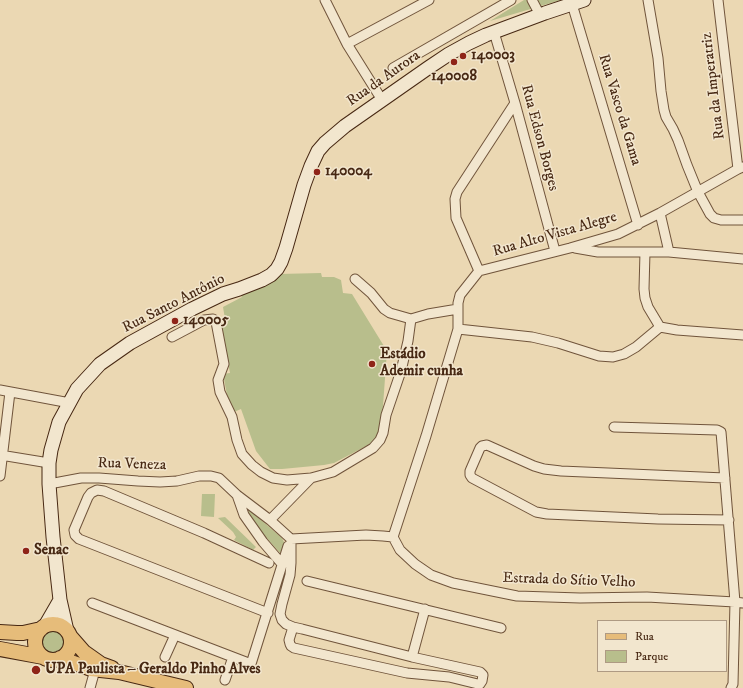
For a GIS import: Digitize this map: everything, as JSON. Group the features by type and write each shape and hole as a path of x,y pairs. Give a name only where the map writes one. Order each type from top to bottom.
{"main road":[{"name":"Rua da Aurora","path":"281,262 311,166 318,151 325,143 345,126 449,54 494,32 540,14 578,2"},
{"name":"Rua Santo Antônio","path":"68,634 60,600 50,524 49,463 59,422 77,389 100,364 130,343 192,309 271,275 281,262"},
{"path":"43,657 37,650 35,641 36,637 60,600"},
{"path":"6,631 23,633 50,625 56,625 62,627 84,652 101,664 153,684 186,688"},
{"path":"0,649 52,660 65,656 68,652 71,641 68,634"},
{"path":"60,658 95,670 119,672"}],"street":[{"path":"347,44 429,0"},
{"path":"393,68 511,0"},
{"path":"532,0 540,14"},
{"path":"648,0 666,117 678,140 686,165 698,192 710,214 714,218 721,220 743,220"},
{"name":"Rua da Imperatriz","path":"718,0 740,168"},
{"path":"329,2 347,44 382,100"},
{"name":"Rua Vasco da Gama","path":"578,2 638,225"},
{"name":"Rua Edson Borges","path":"494,32 555,251"},
{"path":"311,478 270,520 291,539 366,535 393,537 426,436 458,330 458,303 460,294 479,271 456,218 455,199 457,192 515,104"},
{"name":"Rua Alto Vista Alegre","path":"479,271 618,234 638,225 740,168"},
{"path":"660,213 669,252"},
{"path":"570,248 598,252 669,252 743,259"},
{"path":"645,252 645,298 648,307 660,327 677,330 743,335"},
{"path":"355,279 371,293 384,309 390,313 411,319 428,314 458,309"},
{"path":"192,309 200,322"},
{"path":"172,337 200,322 213,319 216,322 224,364 218,380 220,392 232,417 242,454 261,472 273,478 287,480 311,478 333,472 373,448 380,440 383,433 386,415 401,371 408,341 411,319"},
{"path":"458,330 532,337 558,342 599,356 613,357 624,354 636,347 660,327"},
{"path":"0,390 70,403"},
{"path":"0,476 1,456 10,392"},
{"path":"614,427 719,430 720,432 739,602 733,687"},
{"path":"725,478 544,469 487,445 480,448 470,472 472,478 536,512 547,514 658,519 729,520"},
{"path":"1,456 49,463"},
{"name":"Rua Veneza","path":"49,484 81,478 160,482 199,476 211,476 219,478 237,495 270,520"},
{"path":"268,613 79,539 75,535 74,530 88,497 98,490 104,490 269,563"},
{"path":"237,495 244,515 263,542 282,564"},
{"name":"Estrada do Sítio Velho","path":"393,537 400,550 415,564 431,575 453,583 493,592 517,596 580,598 647,597 739,602"},
{"path":"92,603 251,664 291,539"},
{"path":"291,539 290,575 280,614 282,620 286,624 412,657 480,672 483,675 482,683 478,684 449,676 407,673 294,648 291,646 289,640 293,627"},
{"path":"307,581 501,628"},
{"path":"412,657 425,609"},
{"path":"166,658 175,635"},
{"path":"225,680 233,657"},
{"path":"90,688 95,670"}],"green space":[{"path":"524,0 561,0 490,21"},
{"path":"321,273 322,277 334,277 341,280 343,293 352,294 387,351 381,433 370,444 334,463 270,469 256,451 241,409 234,412 227,395 223,374 230,373 221,327 226,325 223,307 242,297 240,293 279,274"},
{"path":"202,494 215,494 214,517 201,516"},
{"path":"246,507 282,538 285,544 280,553 254,524"},
{"path":"225,517 256,547 253,550 234,540 236,537 233,532 218,518"},
{"path":"52,628 62,631 65,641 62,651 52,654 42,651 39,641 42,631"}],"place":[{"name":"140003","path":"463,56"},
{"name":"140008","path":"454,62"},
{"name":"140004","path":"317,172"},
{"name":"140005","path":"175,321"},
{"name":"Estádio Ademir cunha","path":"372,364"},
{"name":"Senac","path":"26,551"},
{"name":"UPA Paulista – Geraldo Pinho Alves","path":"36,670"}]}
